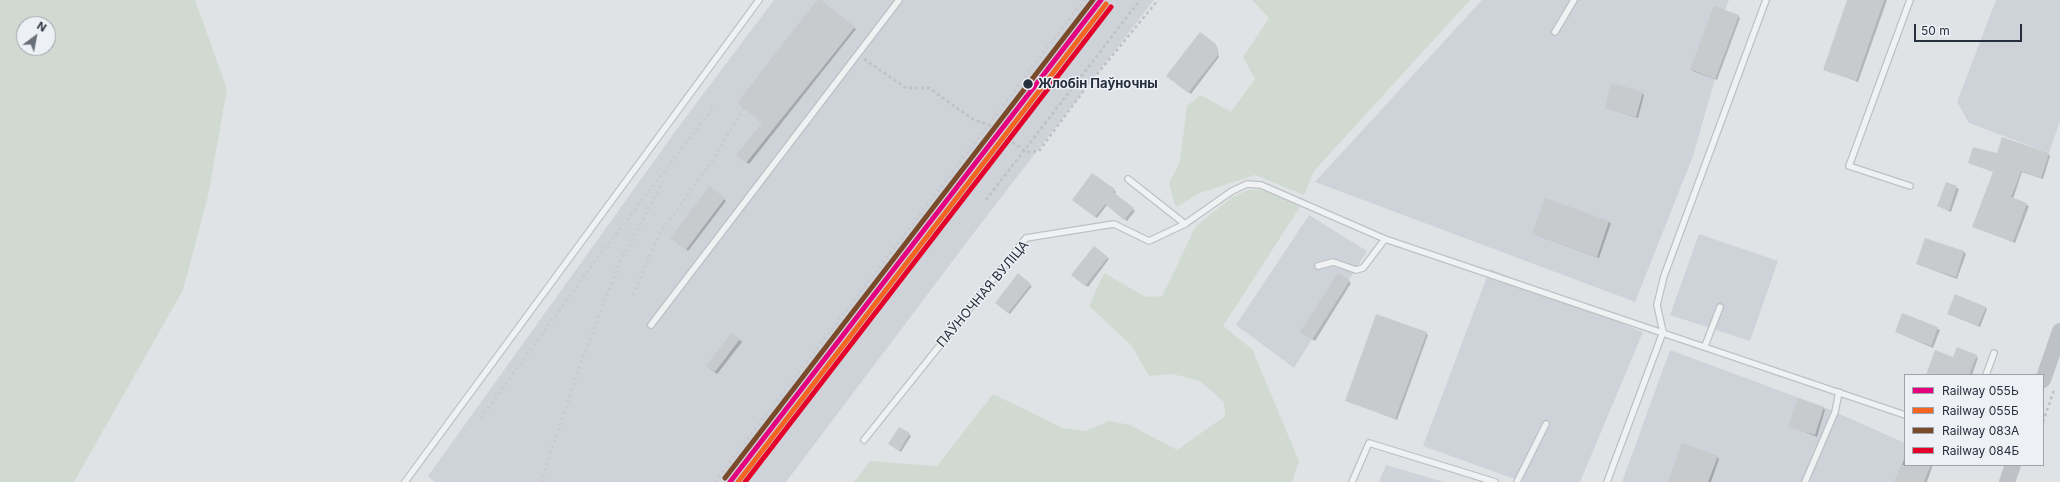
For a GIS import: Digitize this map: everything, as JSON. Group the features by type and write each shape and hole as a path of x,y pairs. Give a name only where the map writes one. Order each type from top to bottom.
{"main road":[{"path":"2049,384 2060,331"},
{"path":"2007,482 2013,466"}],"lane":[{"path":"405,482 759,0"},
{"path":"651,325 899,0"},
{"path":"1555,32 1574,0"},
{"path":"1607,482 1663,332 1657,305 1664,276 1766,0"},
{"path":"1910,0 1849,166 1910,186"},
{"path":"1128,179 1185,224 1232,190 1247,184 1261,185 1385,239 1705,346 1904,415"},
{"name":"ПАЎНОЧНАЯ ВУЛІЦА","path":"864,440 1026,238 1114,224 1149,241 1185,224"},
{"path":"1318,266 1333,262 1356,270 1363,268 1385,239"},
{"path":"1705,346 1720,306"},
{"path":"1986,374 1994,353"},
{"path":"1804,482 1835,412 1839,392"},
{"path":"1517,482 1546,424"},
{"path":"1352,482 1369,443 1495,482"}],"path":[{"path":"986,200 1140,0"},
{"path":"857,54 906,88 929,88 974,120 989,125 1025,151 1039,151 1052,136 1085,89 1158,0"},
{"path":"2044,416 2049,384"}],"shaded area":[{"path":"0,0 195,0 227,89 208,196 183,290 74,482 0,482"},
{"path":"774,0 1154,0 979,226 786,482 435,482 428,476 677,129"},
{"path":"1252,0 1470,0 1314,171 1304,195 1255,175 1200,193 1176,207 1169,184 1180,161 1187,106 1201,95 1231,112 1255,79 1243,57 1269,18"},
{"path":"1482,0 1729,0 1725,10 1715,79 1693,156 1635,302 1315,182"},
{"path":"1996,0 2060,0 2060,121 2049,153 1969,123 1957,102"},
{"path":"1248,190 1263,190 1300,207 1223,326 1252,349 1299,461 1292,482 854,482 870,461 937,466 993,394 1063,428 1086,431 1109,421 1130,425 1177,450 1225,416 1224,402 1200,381 1172,374 1149,376 1131,345 1089,306 1104,273 1146,297 1162,296 1196,226 1232,197"},
{"path":"1309,215 1367,251 1294,368 1236,325"},
{"path":"1699,234 1778,261 1750,341 1670,315"},
{"path":"1490,269 1643,332 1580,482 1523,482 1423,446"},
{"path":"1670,350 1824,407 1904,443 1904,466 1931,466 1925,482 1622,482"},
{"path":"1386,465 1444,482 1379,482"}],"building":[{"path":"817,0 821,0 855,27 746,163 736,155 762,123 737,103"},
{"path":"1847,0 1884,0 1856,81 1823,70"},
{"path":"1714,6 1739,15 1715,79 1690,69"},
{"path":"1200,32 1216,44 1218,55 1188,93 1166,76"},
{"path":"1611,83 1643,92 1636,117 1605,108"},
{"path":"2002,137 2049,153 2041,178 2021,171 2011,197 2027,203 2013,242 1972,227 1993,172 1968,163 1973,147 1997,153"},
{"path":"1092,173 1115,189 1113,192 1134,208 1124,220 1105,204 1095,217 1072,200"},
{"path":"1946,182 1957,186 1949,211 1937,206"},
{"path":"709,186 725,198 686,250 670,238"},
{"path":"1545,198 1609,221 1597,257 1532,234"},
{"path":"1925,238 1964,251 1956,277 1916,264"},
{"path":"1094,246 1108,257 1085,286 1071,275"},
{"path":"1018,273 1031,284 1008,313 995,303"},
{"path":"1338,273 1350,280 1312,340 1300,332"},
{"path":"1955,294 1986,307 1978,326 1947,314"},
{"path":"1902,313 1938,327 1931,346 1895,332"},
{"path":"1376,314 1427,332 1395,419 1345,401"},
{"path":"731,333 740,339 715,372 706,366"},
{"path":"1957,347 1977,355 1969,374 1926,374 1935,350 1953,357"},
{"path":"1798,398 1824,407 1815,435 1788,427"},
{"path":"899,427 910,433 899,451 888,444"},
{"path":"1682,443 1718,456 1708,482 1668,482"},
{"path":"1901,465 1931,466 1924,482 1894,482"}],"railway":[{"path":"715,482 1084,0"},
{"path":"481,418 596,260 714,107"},
{"path":"633,295 659,235 712,161 744,108"},
{"path":"541,482 582,360 619,264 663,182"}],"rail line":[{"name":"083А","path":"725,478 1093,0"},
{"name":"055Ь","path":"730,482 1101,0"},
{"name":"055Б","path":"738,482 1106,4"},
{"name":"084Б","path":"745,482 1111,7"}],"place":[{"name":"Жлобін Паўночны","path":"1028,84"}]}
